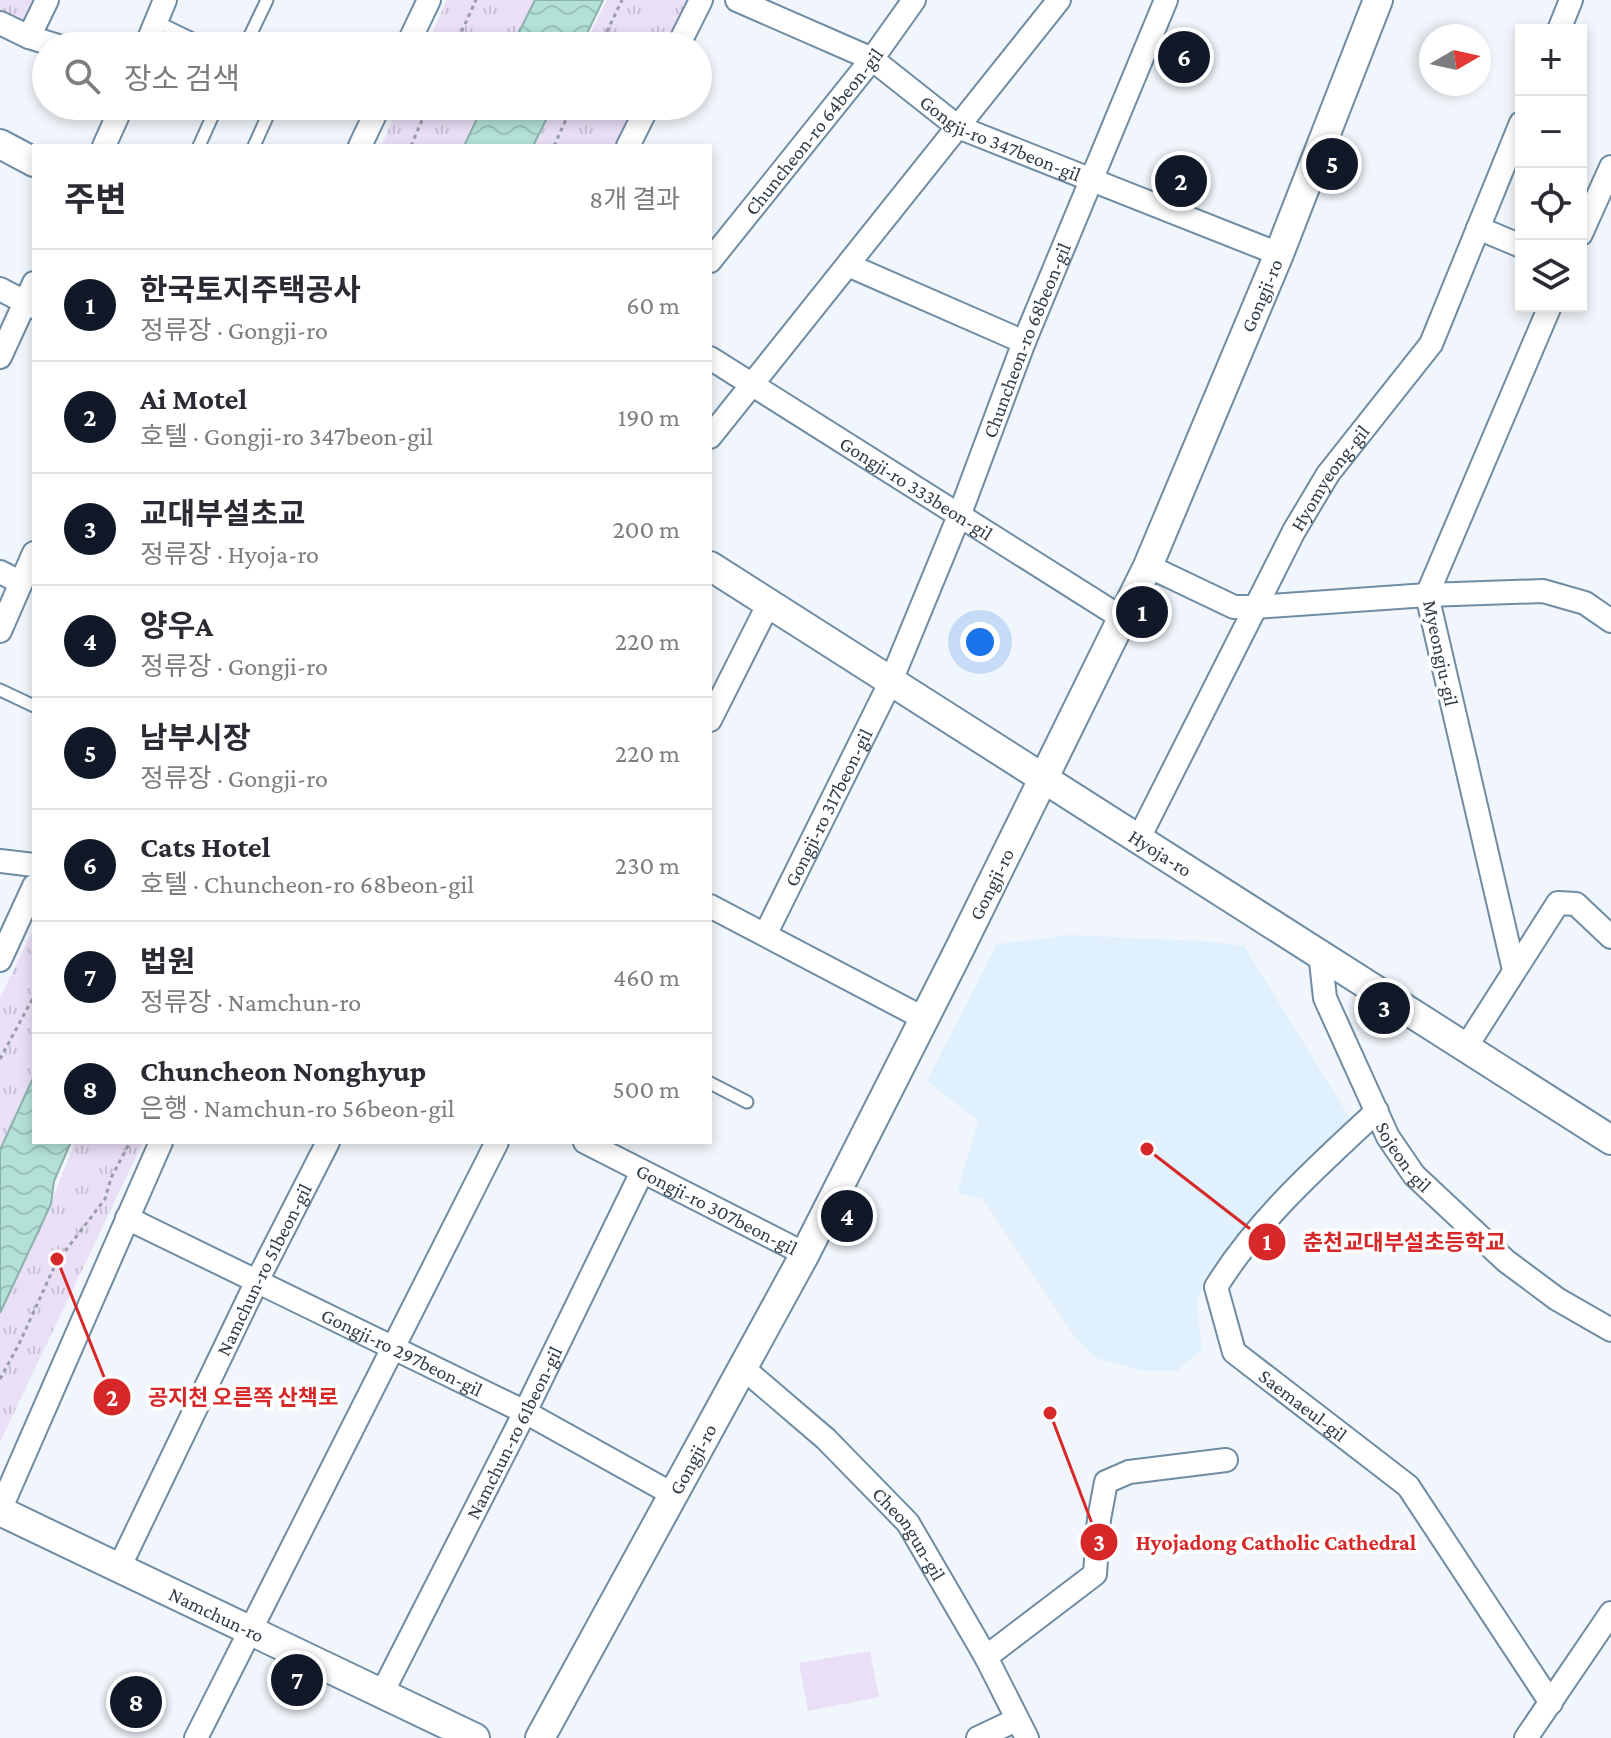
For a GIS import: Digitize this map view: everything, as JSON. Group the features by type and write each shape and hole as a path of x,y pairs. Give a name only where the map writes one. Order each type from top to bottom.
{"street":[{"path":"29,37 47,0"},
{"path":"151,32 165,0"},
{"path":"414,32 429,0"},
{"path":"685,32 701,0"},
{"name":"Gongji-ro 347beon-gil","path":"737,0 872,59 958,127 1279,254"},
{"name":"Chuncheon-ro 64beon-gil","path":"712,259 872,59 914,0"},
{"path":"712,434 1059,0"},
{"name":"Chuncheon-ro 68beon-gil","path":"891,681 959,516 1024,342 1166,0"},
{"name":"Gongji-ro","path":"540,1738 805,1254 925,1019 1148,566 1279,254 1378,0"},
{"path":"1561,24 1571,0"},
{"path":"0,23 32,38"},
{"path":"105,144 116,120"},
{"path":"361,144 372,120"},
{"path":"629,144 641,120"},
{"name":"Hyomyeong-gil","path":"1139,838 1255,607 1328,474 1431,344 1515,138"},
{"path":"0,144 32,161"},
{"path":"1587,221 1611,167"},
{"path":"1478,228 1515,243"},
{"path":"848,265 1024,342"},
{"path":"0,289 31,297 0,357"},
{"name":"Myeongju-gil","path":"1514,970 1427,595 1547,312"},
{"name":"Gongji-ro 333beon-gil","path":"712,359 1122,618"},
{"path":"0,631 10,577 32,555"},
{"path":"1148,566 1234,607 1543,591 1585,603 1611,621"},
{"name":"Hyoja-ro","path":"712,567 1611,1140"},
{"path":"712,716 769,603"},
{"name":"Gongji-ro 317beon-gil","path":"766,933 891,681"},
{"path":"0,861 32,865"},
{"path":"0,960 32,890"},
{"path":"1466,1047 1558,903 1576,904 1611,937"},
{"path":"712,907 925,1019"},
{"name":"Sojeon-gil","path":"1320,952 1325,998 1388,1137 1414,1175 1494,1251 1557,1299 1611,1330"},
{"name":"Saemaeul-gil","path":"1377,1111 1299,1184 1233,1260 1216,1287 1229,1339 1234,1352 1408,1486 1551,1703"},
{"path":"0,1511 160,1144"},
{"name":"Namchun-ro 51beon-gil","path":"118,1570 257,1281 327,1144"},
{"path":"196,1738 496,1144"},
{"name":"Gongji-ro 307beon-gil","path":"589,1144 805,1254"},
{"name":"Namchun-ro 61beon-gil","path":"382,1693 525,1412 642,1172"},
{"name":"Gongji-ro 297beon-gil","path":"127,1218 525,1412 674,1495"},
{"name":"Cheongun-gil","path":"743,1368 826,1439 908,1523 986,1657 1022,1729"},
{"path":"986,1657 1095,1574 1099,1519 1106,1482 1129,1472 1226,1460"},
{"name":"Namchun-ro","path":"0,1511 475,1738"},
{"path":"1526,1738 1611,1613"},
{"path":"978,1738 1022,1729"}],"lane":[{"path":"252,32 267,0"},
{"path":"155,20 179,32"},
{"path":"200,144 211,120"},
{"path":"255,144 266,120"},
{"path":"0,690 32,705"},
{"path":"712,1084 747,1102"}],"path":[{"path":"461,32 476,0"},
{"path":"607,32 622,0"},
{"path":"412,144 422,120"},
{"path":"555,144 566,120"},
{"path":"0,1059 32,1000"},
{"path":"0,1379 56,1263 105,1199 111,1178 129,1144"}],"shaded area":[{"path":"1070,935 1244,946 1353,1123 1208,1274 1197,1301 1202,1350 1176,1371 1140,1370 1096,1358 1075,1337 983,1199 957,1193 978,1121 927,1081 997,944"}],"green space":[{"path":"0,0 47,0 29,37 0,23"},
{"path":"447,0 535,0 519,32 432,32"},
{"path":"607,0 688,0 672,32 591,32"},
{"path":"393,120 476,120 465,144 382,144"},
{"path":"547,120 629,120 617,144 535,144"},
{"path":"32,932 32,1080 0,1150 0,998"},
{"path":"74,1144 142,1144 0,1442 0,1313 51,1204"},
{"path":"870,1651 879,1697 808,1711 799,1663"}],"water":[{"path":"535,0 603,0 588,32 519,32"},
{"path":"476,120 546,120 534,144 465,144"},
{"path":"32,1080 32,1144 70,1144 54,1181 51,1204 0,1313 0,1150"}],"place":[{"name":"Cats Hotel","path":"1184,57"},
{"name":"남부시장","path":"1332,164"},
{"name":"Ai Motel","path":"1181,181"},
{"name":"한국토지주택공사","path":"1142,612"},
{"name":"교대부설초교","path":"1384,1008"},
{"name":"춘천교대부설초등학교","path":"1147,1149"},
{"name":"양우A","path":"847,1216"},
{"name":"공지천 오른쪽 산책로","path":"57,1259"},
{"name":"Hyojadong Catholic Cathedral","path":"1050,1413"},
{"name":"법원","path":"297,1680"},
{"name":"Chuncheon Nonghyup","path":"136,1702"}]}
